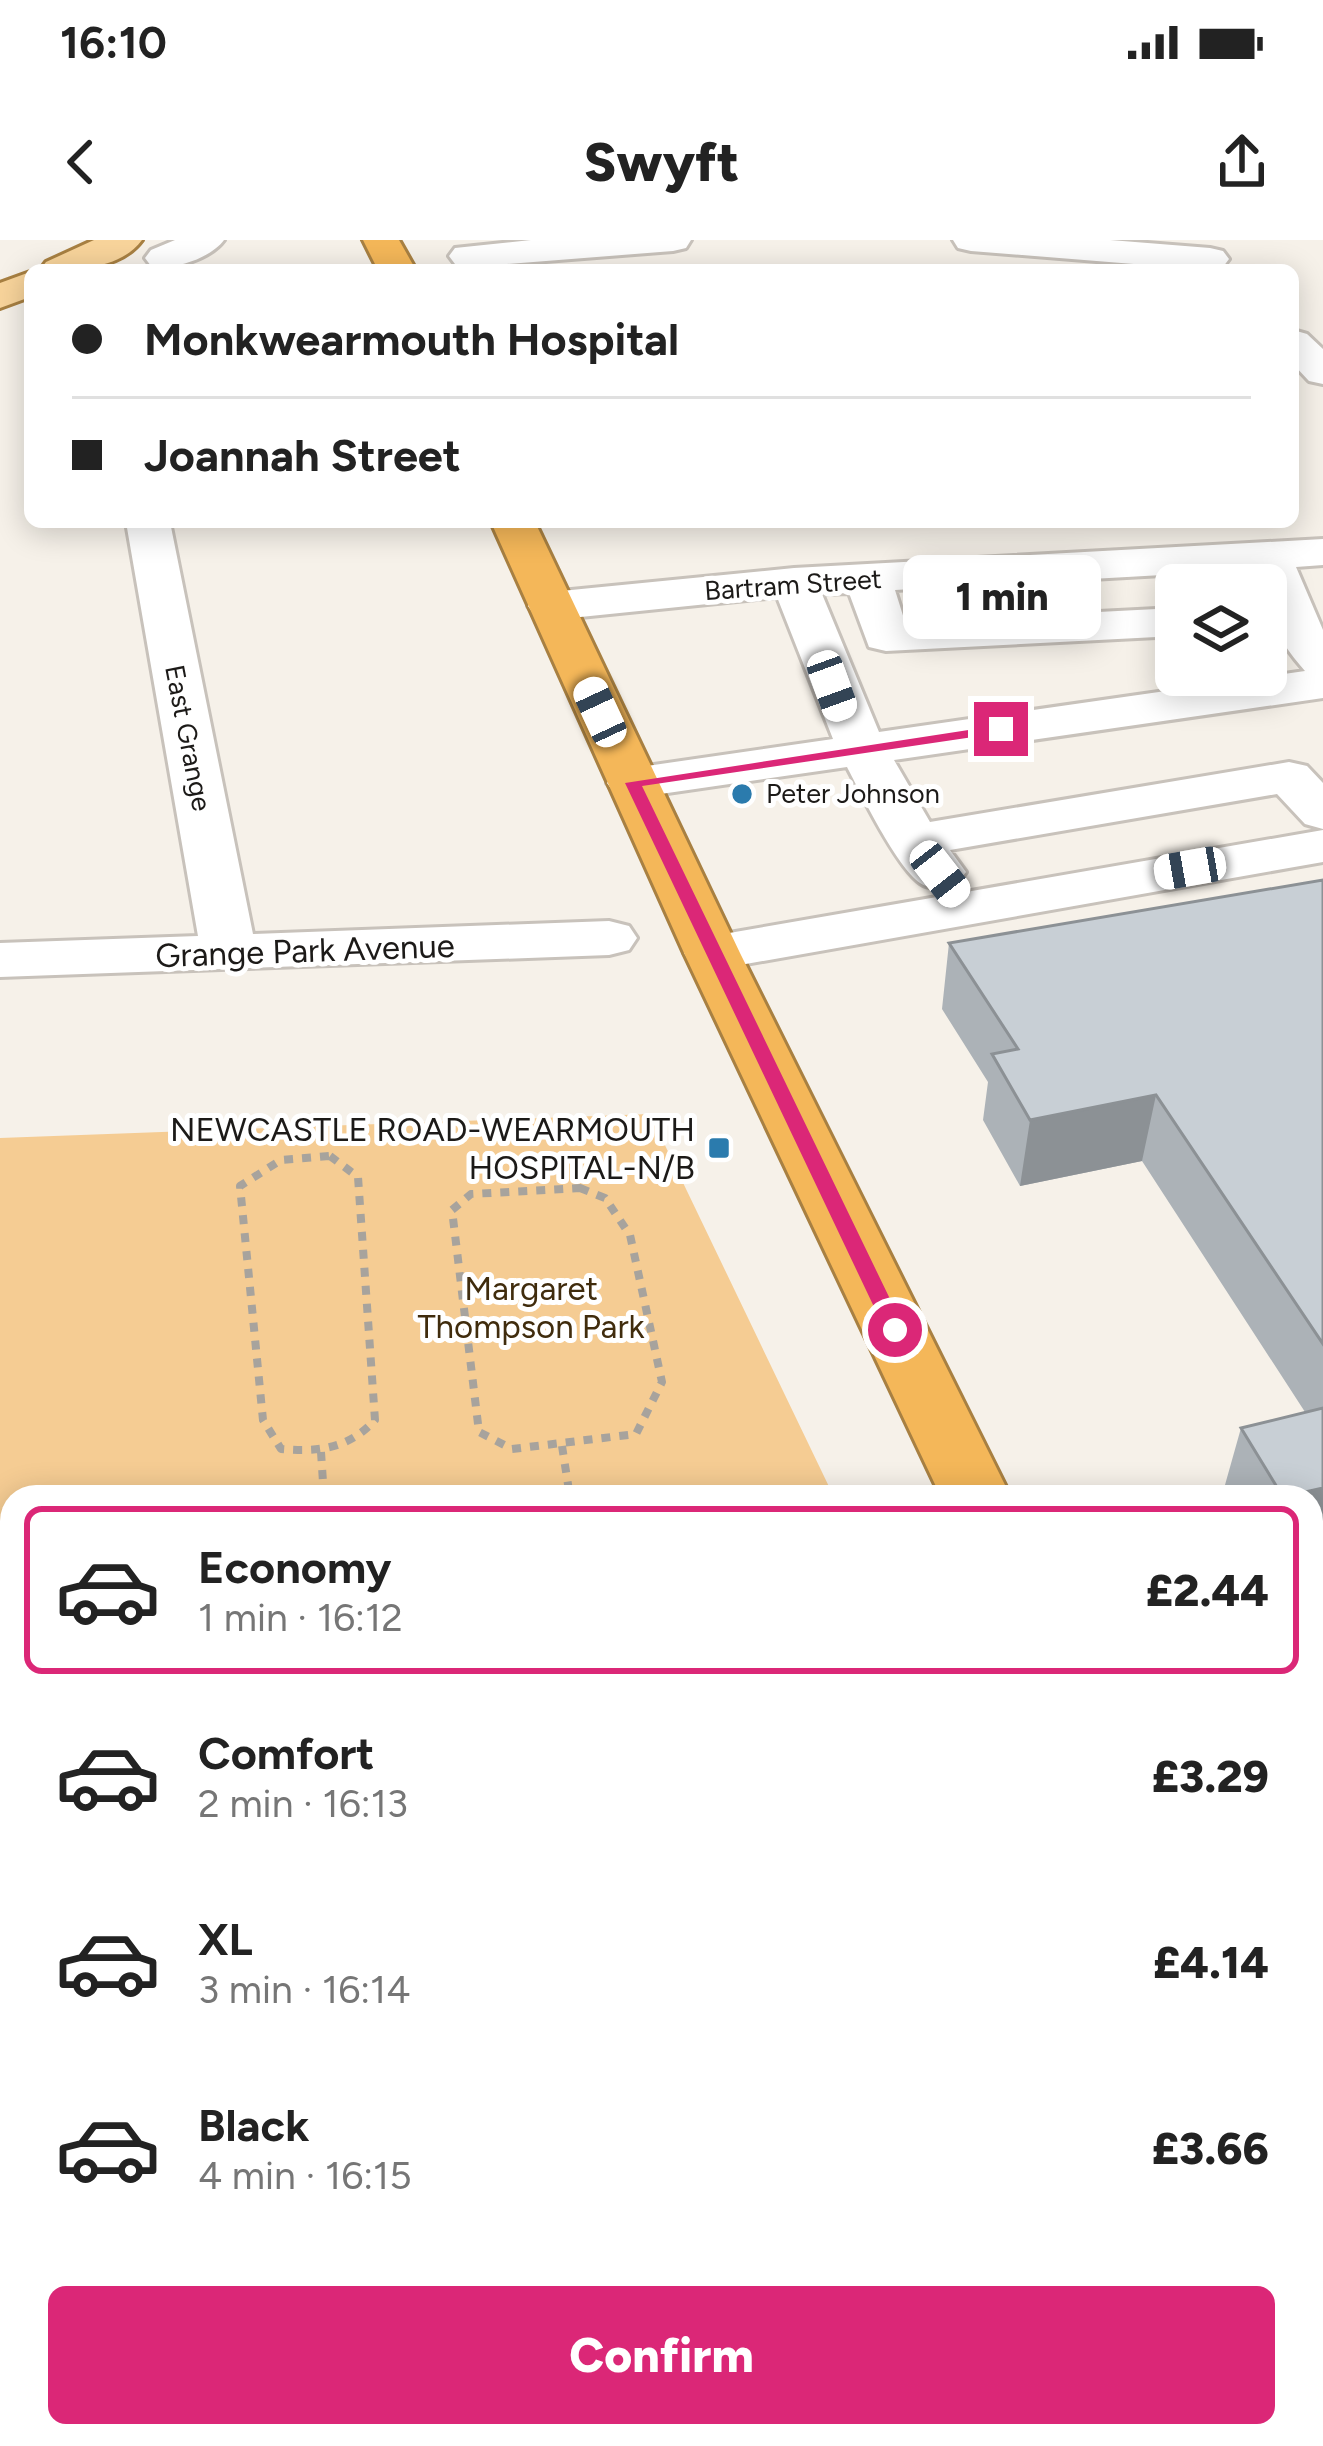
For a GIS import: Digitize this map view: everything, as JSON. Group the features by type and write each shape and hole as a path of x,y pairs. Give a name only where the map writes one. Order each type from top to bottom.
{"highway":[{"path":"516,528 712,953 970,1485"}],"main road":[{"path":"76,264 107,254"}],"street":[{"path":"164,258 206,240"},
{"path":"468,256 673,240"},
{"path":"971,240 1207,256"},
{"path":"1299,348 1323,372"},
{"name":"East Grange","path":"149,528 229,953"},
{"name":"Bartram Street","path":"550,606 794,582 1323,552"},
{"path":"633,783 864,749 1305,643 1268,555"},
{"path":"868,578 886,637 1155,623"},
{"path":"794,582 845,721 914,840 967,907"},
{"path":"914,840 1289,776 1323,813"},
{"path":"712,953 1323,845"},
{"name":"Grange Park Avenue","path":"0,960 609,938"}],"path":[{"path":"330,1156 358,1177 375,1420 361,1437 321,1452 280,1449 263,1420 240,1186 259,1166 284,1158 330,1156"},
{"path":"580,1188 604,1198 630,1235 662,1382 636,1434 562,1446 512,1449 479,1432 452,1210 471,1195 580,1188"},
{"path":"562,1446 568,1485"},
{"path":"321,1452 324,1485"}],"green space":[{"name":"Margaret Thompson Park","path":"650,1114 828,1485 0,1485 0,1138"}],"building":[{"path":"1323,880 1323,1344 1156,1095 1030,1120 992,1054 1018,1049 949,943"},
{"path":"1323,1408 1323,1485 1276,1485 1241,1428"}],"place":[{"name":"Peter Johnson","path":"742,794"},
{"name":"NEWCASTLE ROAD-WEARMOUTH HOSPITAL-N/B","path":"719,1148"}],"route":[{"path":"895,1330 633,783 1001,729"}]}
